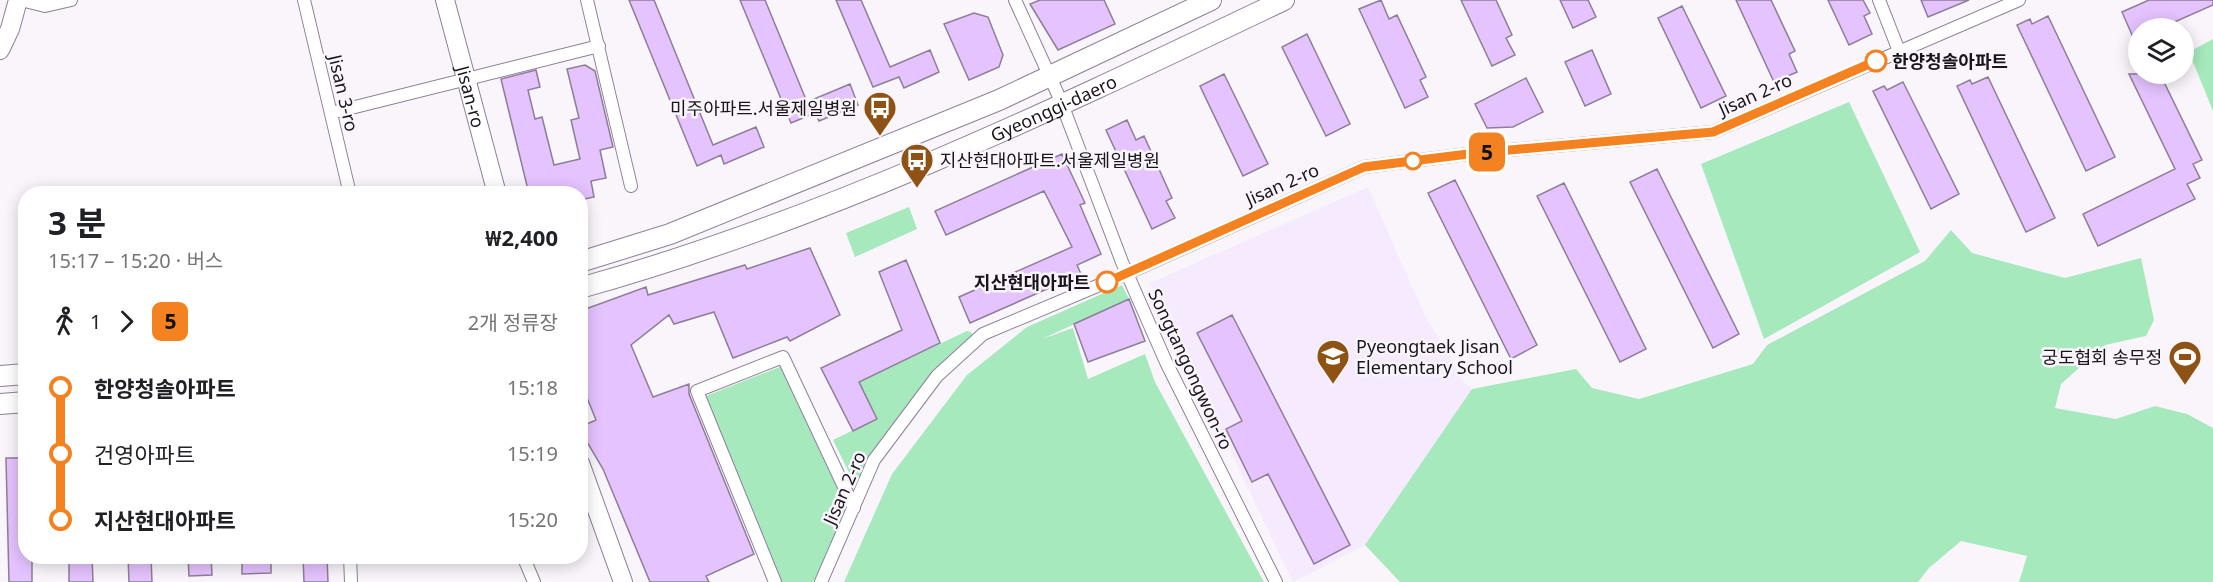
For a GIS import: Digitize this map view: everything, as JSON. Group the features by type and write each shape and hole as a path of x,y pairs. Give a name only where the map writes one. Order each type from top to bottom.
{"main road":[{"path":"0,50 20,0"},
{"name":"Jisan-ro","path":"445,0 495,186"},
{"name":"Gyeonggi-daero","path":"588,260 670,234 1050,78 1211,0"},
{"name":"Gyeonggi-daero","path":"588,286 649,268 775,224 881,183 1062,105 1284,0"},
{"path":"0,376 18,375"},
{"path":"0,404 18,403"},
{"path":"588,485 623,582"}],"street":[{"path":"20,0 45,6 71,0"},
{"name":"Jisan 3-ro","path":"304,0 348,186"},
{"path":"587,0 631,186"},
{"name":"Songtangongwon-ro","path":"1015,0 1062,105 1128,273 1166,362 1276,582"},
{"path":"1879,0 1899,51"},
{"name":"Jisan 2-ro","path":"821,582 874,460 937,376 983,334 1128,273 1364,167 1476,153 1713,132 2019,0"},
{"path":"331,113 599,46"},
{"path":"775,582 697,391 783,357 855,508"},
{"path":"351,582 352,564"},
{"path":"526,564 534,582"}],"shaded area":[{"name":"Pyeongtaek Jisan Elementary School","path":"1368,187 1424,314 1463,381 1472,389 1365,545 1293,582 1150,283"}],"green space":[{"path":"2213,39 2213,111 2194,64 2194,49"},
{"path":"1849,102 1920,252 1764,339 1701,164"},
{"path":"909,207 917,229 855,257 846,233"},
{"path":"1951,230 1972,253 2065,278 2141,258 2154,320 2146,336 2105,345 2061,384 2055,408 2116,419 2155,406 2187,414 2213,428 2213,582 2019,582 2027,556 1961,541 1929,568 1918,582 1400,582 1365,545 1472,389 1576,369 1592,388 1639,399 1753,364 1767,345 1925,261"},
{"path":"1122,285 1129,299 1042,339 1073,328 1088,379 1145,354 1155,382 1264,582 844,582 892,474 967,375 1027,327"},
{"path":"967,331 972,333 972,339 924,386 859,493 833,440 876,419 859,382"},
{"path":"782,366 849,513 813,582 780,582 706,396"}],"building":[{"path":"629,0 654,0 713,145 756,127 764,147 724,164 721,155 697,166"},
{"path":"740,0 765,0 807,102 850,84 858,105 819,121 815,113 791,123"},
{"path":"836,0 861,0 890,67 930,50 939,72 904,88 899,77 873,87"},
{"path":"1040,0 1104,0 1115,24 1058,50 1030,4"},
{"path":"1381,0 1389,19 1397,15 1426,77 1420,80 1428,97 1405,108 1359,9"},
{"path":"1461,0 1496,0 1512,35 1506,38 1515,55 1492,66"},
{"path":"1560,0 1588,0 1596,17 1573,28"},
{"path":"1736,0 1771,0 1795,51 1789,54 1797,72 1774,82"},
{"path":"1828,0 1863,0 1870,13 1864,16 1872,34 1849,45"},
{"path":"1921,0 1969,0 1928,17"},
{"path":"2149,0 2213,0 2213,5 2184,18 2128,18 2128,26 2122,12"},
{"path":"1682,6 1726,96 1701,108 1658,18"},
{"path":"974,13 988,17 1003,55 999,67 969,80 944,24"},
{"path":"2048,16 2115,157 2086,171 2017,25 2030,19 2032,24"},
{"path":"1307,34 1350,124 1326,136 1282,47"},
{"path":"1592,50 1611,94 1585,106 1565,62"},
{"path":"585,65 595,71 613,147 600,150 606,178 591,181 594,197 588,198 588,186 527,186 501,79 536,70 540,87 528,90 535,119 542,117 554,165 580,159 571,120 579,118 567,69"},
{"path":"1224,74 1268,164 1243,176 1200,86"},
{"path":"1988,77 2055,218 2026,232 1957,86 1970,80 1972,84"},
{"path":"1526,78 1543,112 1513,127 1487,128 1475,104"},
{"path":"1903,82 1959,194 1931,209 1873,91 1884,86 1887,90"},
{"path":"2134,84 2165,84 2202,160 2193,164 2200,178 2187,184 2195,199 2098,246 2083,214 2175,169"},
{"path":"1127,120 1136,140 1144,136 1172,198 1166,201 1175,218 1152,229 1106,130"},
{"path":"1062,154 1085,203 1080,205 1101,254 1077,265 1081,274 970,323 959,297 1072,247 1044,191 946,235 935,211"},
{"path":"1657,169 1739,334 1713,348 1630,182"},
{"path":"1455,180 1537,345 1511,359 1428,193"},
{"path":"1564,183 1646,349 1620,362 1537,196"},
{"path":"810,248 840,315 790,341 787,337 733,358 714,312 674,324 669,315 631,345 653,397 689,384 689,394 754,554 706,576 709,582 650,582 603,469 588,444 588,424 596,420 588,400 588,308 646,287 648,295 745,265 747,269"},
{"path":"906,260 940,343 859,382 877,419 853,431 821,368 902,330 879,272"},
{"path":"1129,299 1145,341 1088,362 1074,324"},
{"path":"1232,315 1350,545 1314,564 1268,474 1252,482 1226,429 1242,421 1197,333"},
{"path":"6,458 18,458 18,564 32,564 32,582 9,582"},
{"path":"69,564 92,564 93,582 69,582"},
{"path":"128,564 151,564 152,582 129,582"},
{"path":"188,564 211,564 212,575 189,576"},
{"path":"242,564 271,564 271,573 242,574"},
{"path":"303,564 327,564 328,582 304,582"}],"bus line":[{"name":"5","path":"1107,282 1364,167 1476,153 1713,132 1876,61"}],"place":[{"name":"한양청솔아파트","path":"1876,61"},
{"name":"미주아파트.서울제일병원","path":"880,137"},
{"name":"지산현대아파트.서울제일병원","path":"917,189"},
{"name":"지산현대아파트","path":"1107,282"},
{"name":"Pyeongtaek Jisan Elementary School","path":"1333,385"},
{"name":"궁도협회 송무정","path":"2185,386"}]}
